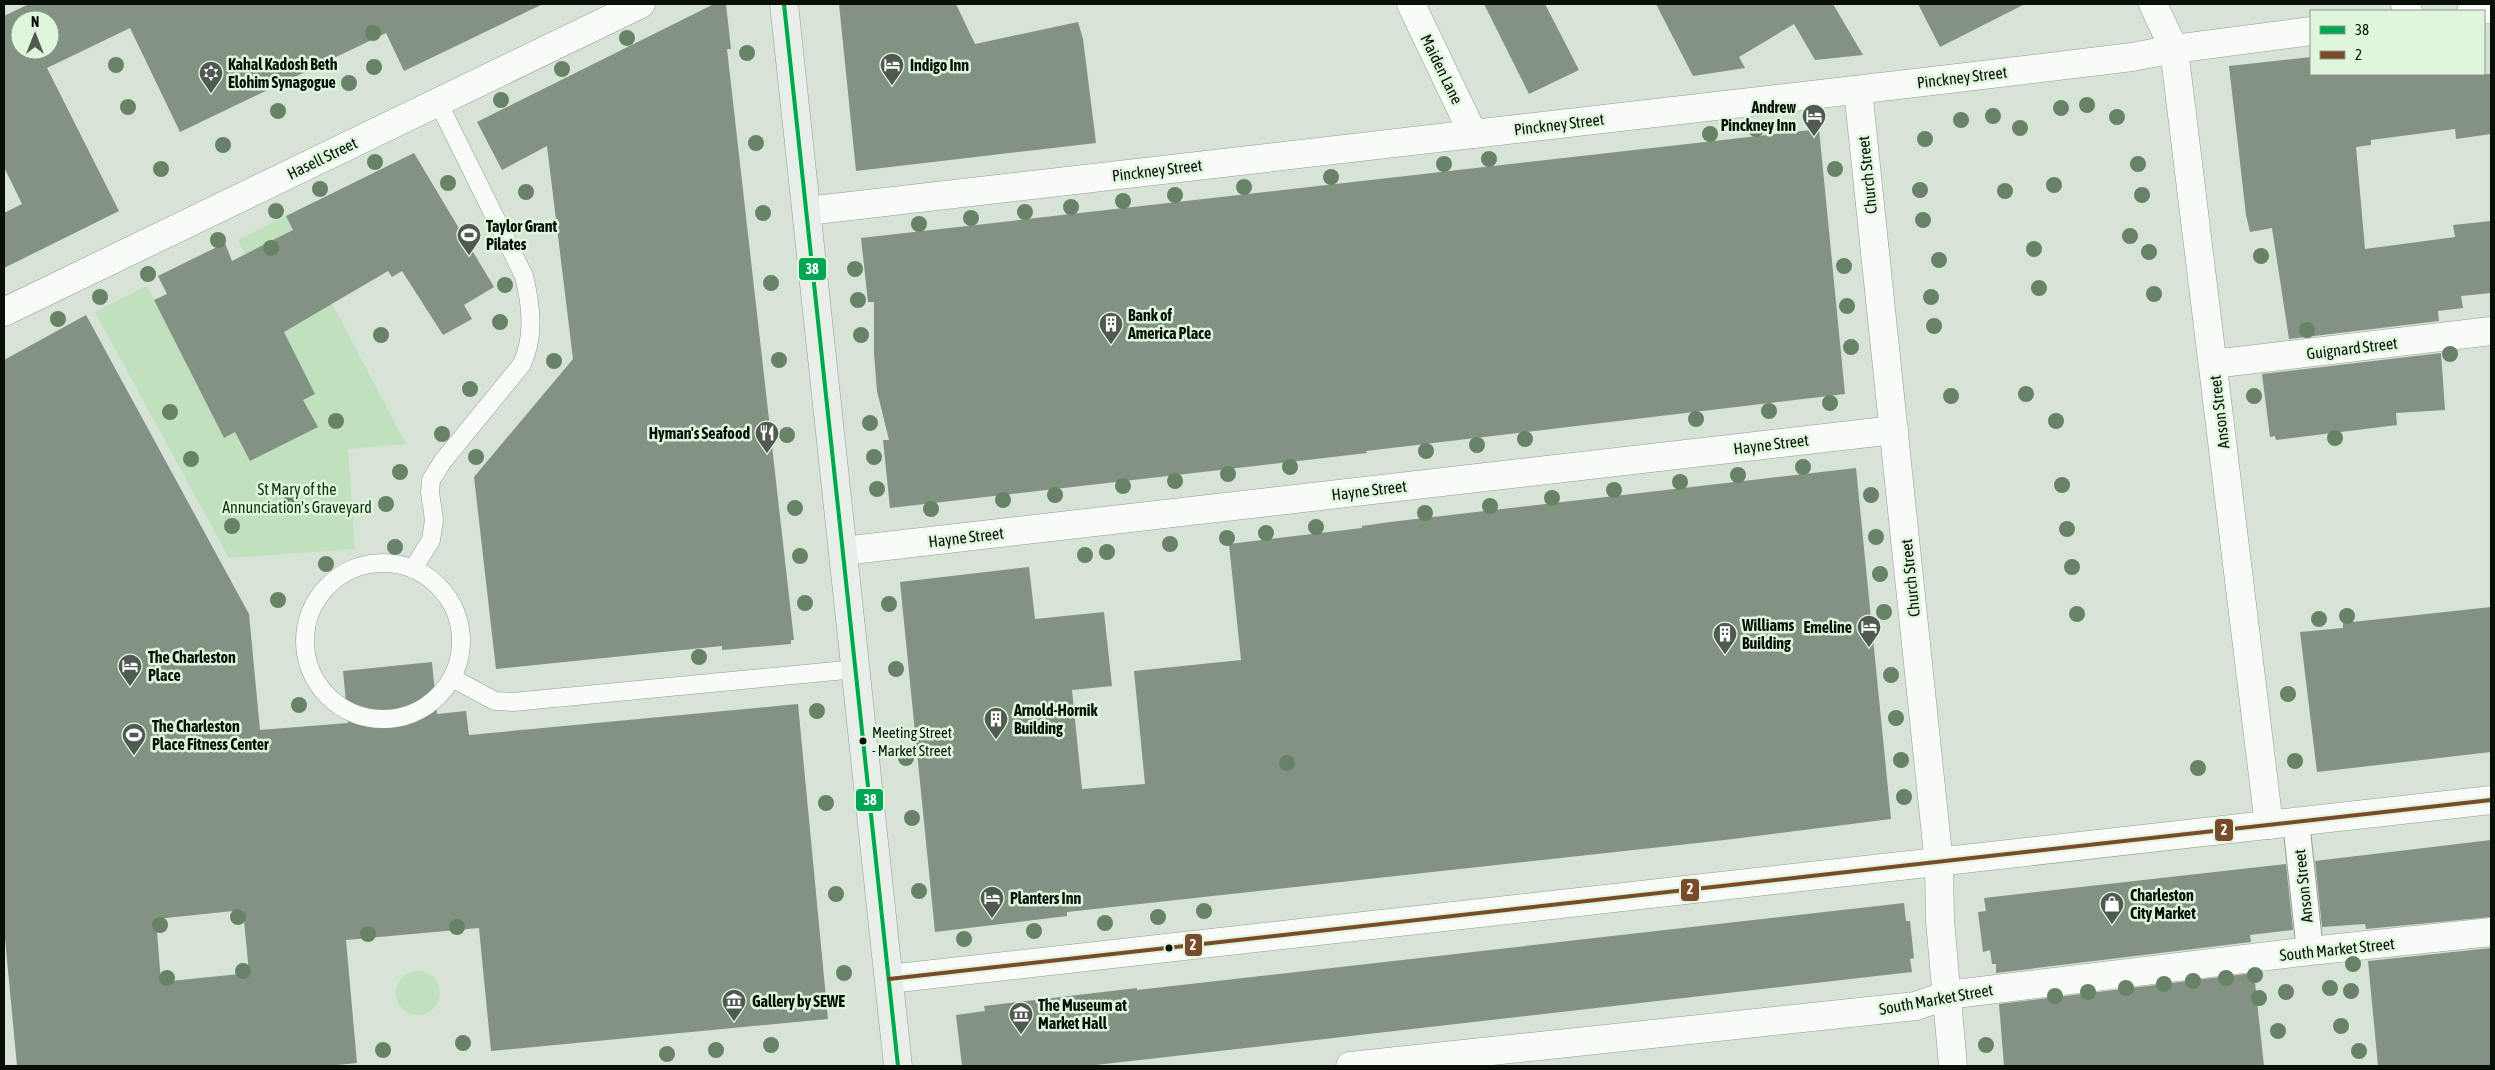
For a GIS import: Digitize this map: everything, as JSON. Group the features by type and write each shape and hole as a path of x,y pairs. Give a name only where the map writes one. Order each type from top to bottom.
{"main road":[{"path":"784,4 898,1066"}],"street":[{"name":"Hasell Street","path":"4,312 641,4"},
{"name":"Maiden Lane","path":"1411,4 1474,134"},
{"name":"Anson Street","path":"2153,4 2174,49 2269,825"},
{"name":"Pinckney Street","path":"807,211 1858,90 2132,57 2174,49 2310,31"},
{"name":"Church Street","path":"1858,90 1939,864 1940,921 1953,1066"},
{"name":"Guignard Street","path":"2213,364 2491,331"},
{"name":"Hayne Street","path":"843,551 1894,430"},
{"path":"889,979 1939,864 2491,800"},
{"name":"Anson Street","path":"2296,822 2310,951"},
{"name":"South Market Street","path":"1350,1066 1916,1006 1947,995 2310,951 2491,932"}],"lane":[{"path":"413,569 431,540 434,520 430,492 431,480 443,461 522,364 529,350 531,335 530,305 524,276 438,102"},
{"path":"391,564 413,569 433,581 448,597 457,616 461,644 460,658 452,678 440,695 423,709 403,716 381,719 360,716 341,706 324,691 311,671 305,650 306,626 314,605 328,586 347,572 368,565 391,564"},
{"path":"452,678 495,701 513,702 856,670"}],"green space":[{"name":"St Mary of the Annunciation's Graveyard","path":"286,216 406,444 348,449 355,549 229,558 95,312 147,286 224,438 235,432 250,461 318,427 303,400 315,394 238,240"},
{"path":"418,971 430,975 436,981 440,993 436,1005 430,1011 418,1015 406,1011 400,1005 396,993 400,981 406,975"}],"building":[{"path":"29,4 543,4 404,71 386,33 180,132 130,28 47,68 119,211 4,268 4,213 22,204 4,167 4,16 10,13 10,60 60,60 60,10 16,10"},
{"path":"714,4 726,4 731,49 727,49 794,640 791,640 791,644 722,650 722,646 496,669 474,477 573,359 547,146 502,170 477,122"},
{"name":"Indigo Inn","path":"839,4 956,4 975,44 1078,22 1083,39 1096,143 856,171"},
{"path":"1484,4 1545,4 1579,70 1529,94"},
{"path":"1656,4 1833,4 1863,55 1815,60 1794,24 1739,57 1745,68 1693,76"},
{"path":"1918,4 2025,4 1940,47"},
{"path":"2310,57 2310,75 2491,74 2491,134 2456,139 2455,129 2371,140 2371,145 2356,147 2365,249 2455,237 2453,225 2491,221 2491,293 2461,296 2463,308 2438,311 2439,321 2289,339 2272,228 2250,232 2246,215 2229,66"},
{"path":"1819,129 1845,394 1366,451 1367,453 890,508 883,440 889,440 877,391 874,354 874,302 868,302 861,238"},
{"path":"414,153 494,287 464,305 472,319 443,335 402,271 392,277 388,271 284,332 315,394 303,400 318,427 250,461 235,432 224,438 154,300 167,294 158,276 225,243 232,261 293,230 286,216"},
{"name":"The Charleston Place","path":"86,315 249,614 260,730 348,723 343,671 432,662 437,714 466,711 469,735 798,704 828,1019 491,1051 479,928 346,940 357,1063 328,1066 17,1066 4,928 4,360","holes":["243,910 249,973 161,982 156,919"]},
{"path":"2441,353 2445,410 2396,413 2397,425 2276,440 2275,436 2270,437 2262,374"},
{"path":"1856,468 1891,819 1725,840 1067,912 1067,916 935,932 900,582 1029,567 1035,619 1104,612 1112,686 1072,690 1082,789 1145,784 1134,671 1241,660 1229,544 1362,528 1362,526 1390,522"},
{"path":"2491,607 2491,752 2317,772 2300,632 2343,628 2343,623"},
{"path":"2491,840 2491,917 2366,929 2365,924 2322,927 2315,861"},
{"path":"2286,864 2293,930 2250,935 2251,942 1996,973 1996,964 1992,964 1990,950 1983,952 1978,912 1986,911 1984,898"},
{"path":"1904,903 1906,921 1910,921 1914,958 1910,959 1912,972 1087,1066 962,1066 956,1015 985,1011 984,1006"},
{"path":"2491,948 2491,1066 2378,1066 2368,961"},
{"path":"2254,973 2264,1066 2004,1066 1999,1004"}],"transit line":[{"name":"38","path":"784,4 898,1066"},
{"name":"2","path":"889,979 2491,800"}],"place":[{"name":"Indigo Inn","path":"892,86"},
{"name":"Kahal Kadosh Beth Elohim Synagogue","path":"211,94"},
{"name":"Andrew Pinckney Inn","path":"1814,137"},
{"name":"Taylor Grant Pilates","path":"469,256"},
{"name":"Bank of America Place","path":"1111,345"},
{"name":"Hyman's Seafood","path":"767,454"},
{"name":"Emeline","path":"1869,648"},
{"name":"Williams Building","path":"1725,655"},
{"name":"The Charleston Place","path":"130,687"},
{"name":"Arnold-Hornik Building","path":"996,740"},
{"name":"Meeting Street - Market Street","path":"863,741"},
{"name":"The Charleston Place Fitness Center","path":"134,756"},
{"name":"Planters Inn","path":"992,919"},
{"name":"Charleston City Market","path":"2112,925"},
{"name":"Gallery by SEWE","path":"734,1022"},
{"name":"The Museum at Market Hall","path":"1021,1035"}]}
